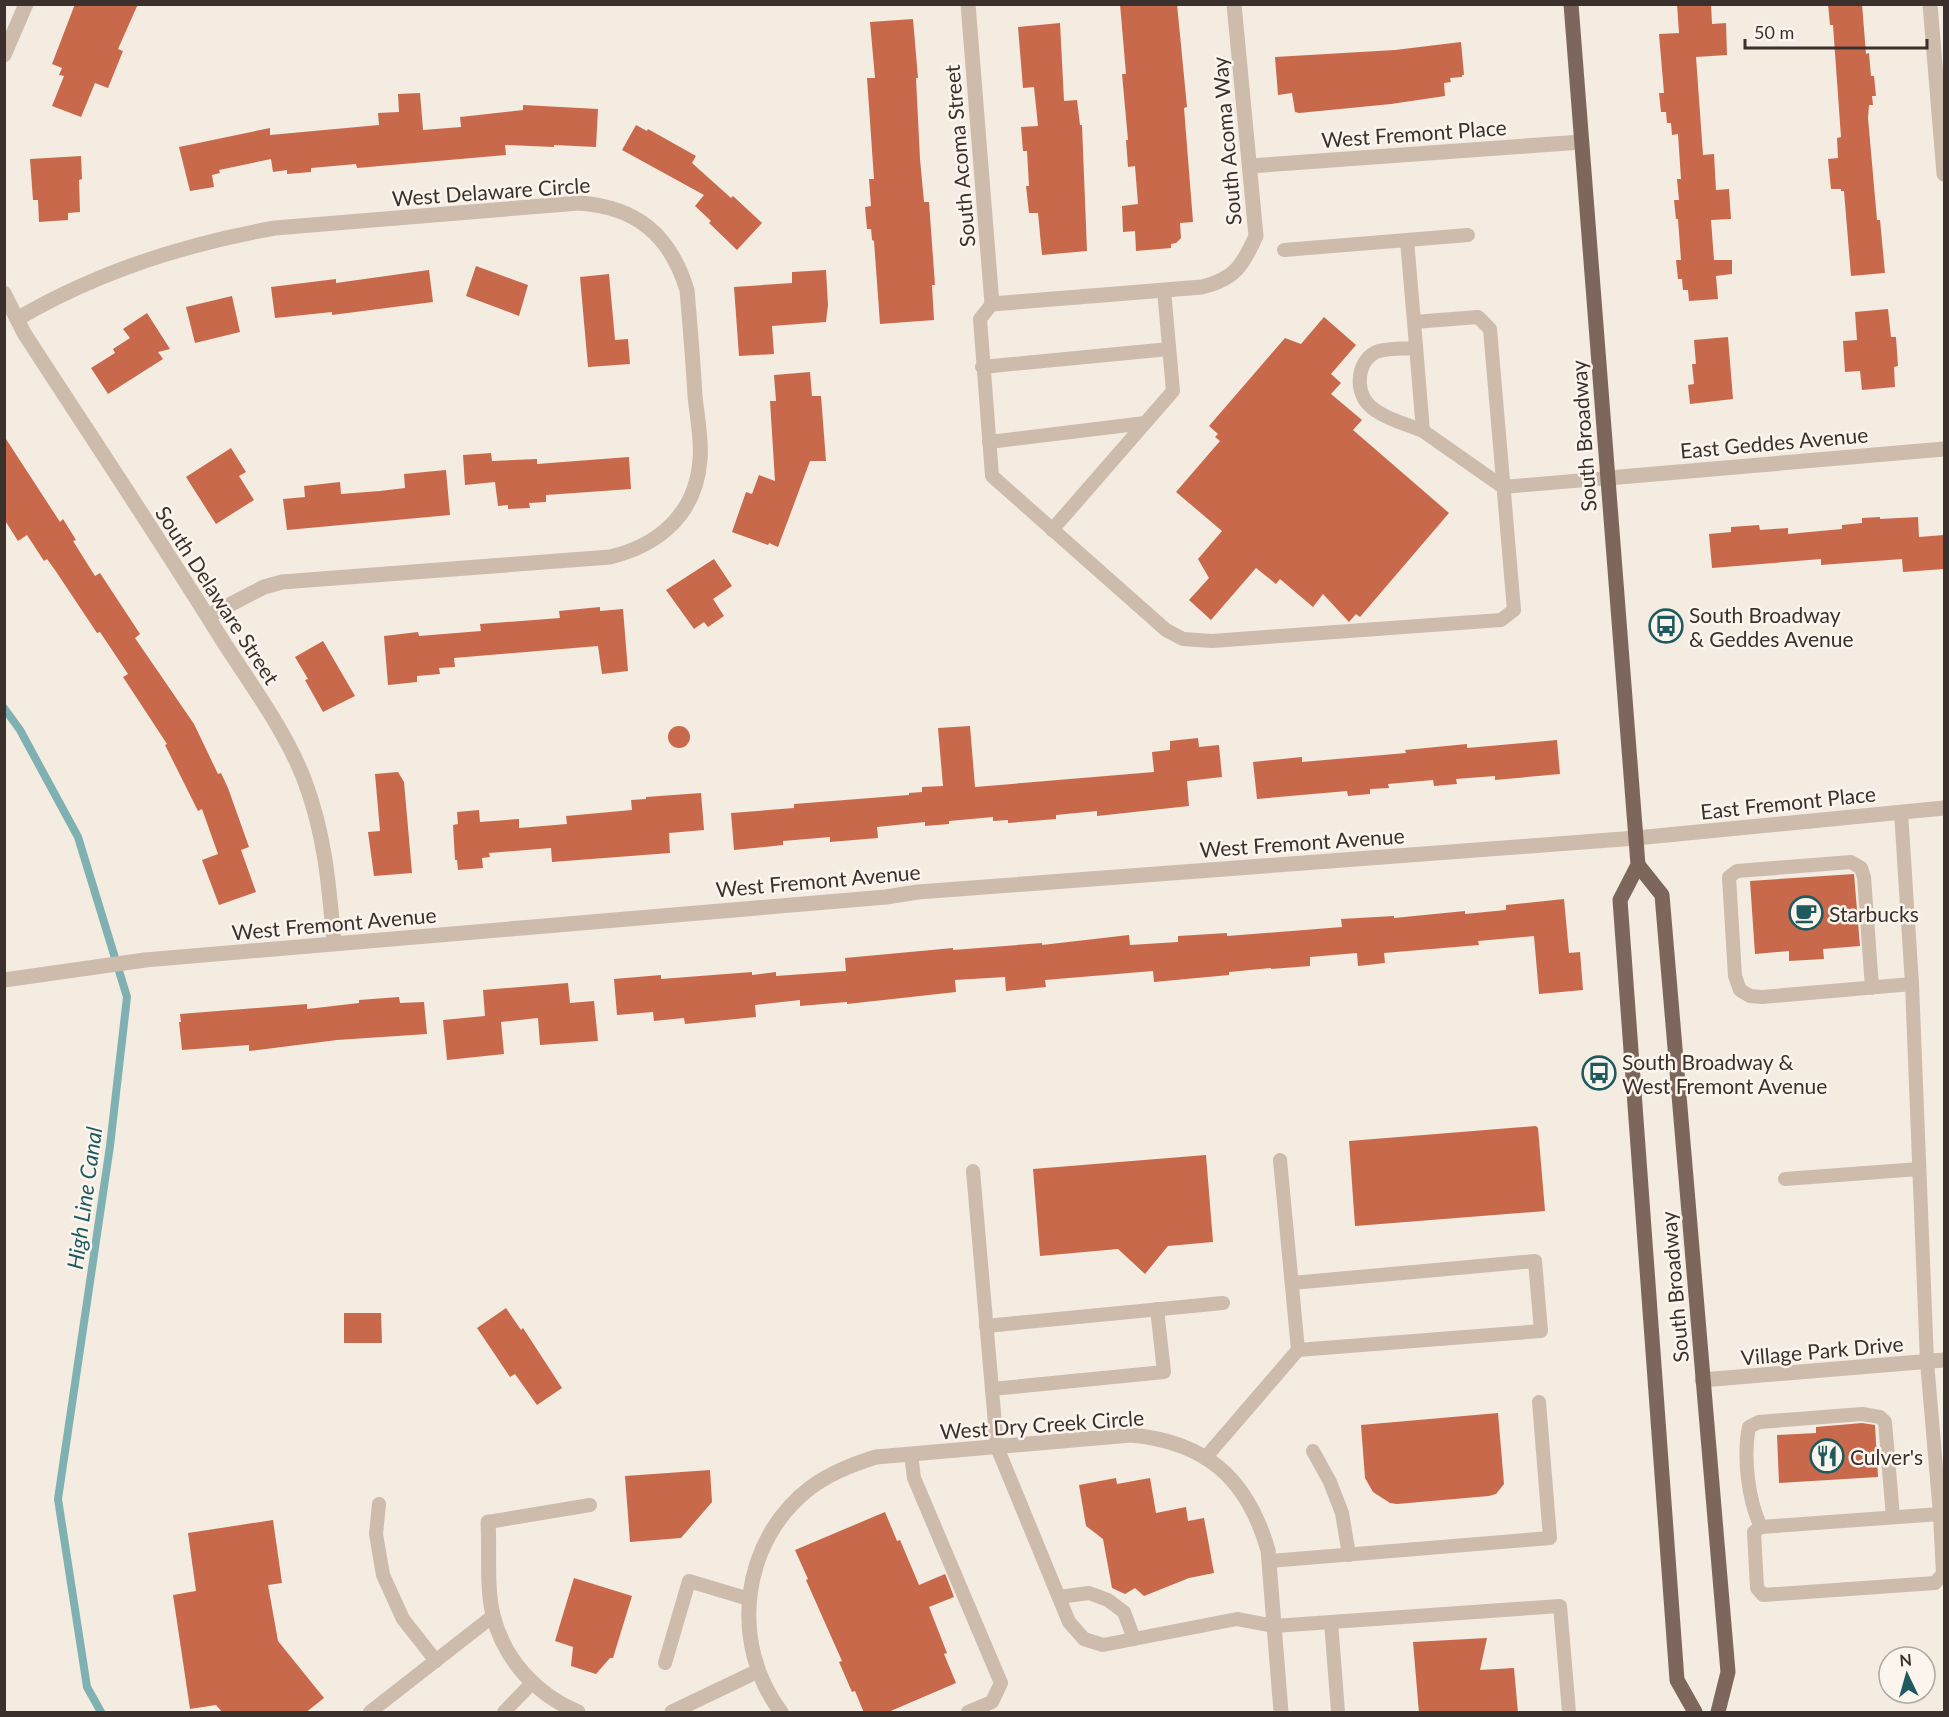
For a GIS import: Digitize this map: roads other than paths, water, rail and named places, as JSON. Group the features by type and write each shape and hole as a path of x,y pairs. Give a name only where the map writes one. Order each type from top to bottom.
{"main road":[{"name":"South Broadway","path":"1571,4 1638,865 1620,900 1677,1680 1695,1713"},
{"name":"South Broadway","path":"1638,865 1662,895 1728,1672 1718,1713"}],"street":[{"path":"4,55 26,4"},
{"name":"South Acoma Street","path":"969,4 992,304"},
{"name":"South Acoma Way","path":"992,304 1202,287 1216,284 1244,262 1256,236 1234,4"},
{"path":"1930,4 1944,174"},
{"name":"West Fremont Place","path":"1250,166 1581,142"},
{"name":"West Delaware Circle","path":"17,319 48,301 102,276 170,251 228,236 275,228 579,203 602,205 629,215 661,239 680,267 687,290 700,459 695,488 684,509 657,539 632,552 610,557 282,582 264,587 208,616"},
{"name":"South Delaware Street","path":"4,293 24,333 208,616 286,741 303,778 322,834 329,880 334,943"},
{"name":"East Geddes Avenue","path":"1608,478 1944,449"},
{"name":"East Fremont Place","path":"1636,838 1944,808"},
{"name":"West Fremont Avenue","path":"4,980 145,960 886,897 918,892 1636,838"},
{"name":"Village Park Drive","path":"1702,1380 1944,1360"},
{"name":"West Dry Creek Circle","path":"781,1713 766,1689 750,1645 749,1599 755,1566 770,1533 788,1508 811,1487 855,1464 876,1457 1131,1435 1171,1441 1192,1449 1236,1482 1250,1502 1268,1550 1281,1713"},
{"path":"488,1522 490,1587 494,1616 505,1645 531,1684 547,1697 578,1713"},
{"path":"672,1713 758,1671"}],"lane":[{"path":"1284,250 1468,235"},
{"path":"1407,240 1423,431"},
{"path":"1052,530 1173,391 1164,290"},
{"path":"992,304 980,319 992,476 1166,630 1183,639 1212,641 1501,620 1515,610 1490,329 1478,317 1414,322"},
{"path":"1416,348 1379,351 1369,356 1362,367 1359,380 1362,397 1370,406 1423,431 1503,487 1608,478"},
{"path":"982,367 1169,349"},
{"path":"989,442 1145,423"},
{"path":"1901,813 1912,984 1927,1362 1940,1514 1943,1574 1935,1583 1923,1584 1763,1595 1756,1588 1754,1532 1761,1527 1940,1514"},
{"path":"1872,988 1864,877 1861,868 1851,862 1737,872 1729,878 1735,976 1740,990 1750,996 1762,997 1872,988 1912,984"},
{"path":"1280,1160 1298,1350"},
{"path":"1785,1179 1919,1169"},
{"path":"973,1172 997,1447 1069,1622 1084,1638 1103,1645 1237,1619 1274,1626 1560,1606 1569,1713"},
{"path":"1205,1458 1298,1350 1541,1330 1535,1261 1292,1283"},
{"path":"986,1326 1223,1303"},
{"path":"992,1389 1164,1372 1157,1309"},
{"path":"1269,1562 1550,1538 1539,1402"},
{"path":"1761,1527 1750,1498 1746,1441 1749,1427 1759,1422 1862,1414 1880,1417 1885,1422 1893,1517"},
{"path":"1313,1451 1330,1482 1342,1513 1349,1555"},
{"path":"911,1454 914,1478 1001,1683 992,1702 968,1713"},
{"path":"379,1504 376,1534 383,1575 403,1619 436,1661"},
{"path":"488,1522 590,1505"},
{"path":"665,1663 689,1581 749,1599"},
{"path":"1059,1597 1089,1593 1108,1599 1124,1612 1134,1639"},
{"path":"370,1713 494,1616"},
{"path":"1331,1622 1338,1713"},
{"path":"504,1713 531,1684"}],"waterway":[{"name":"High Line Canal","path":"4,708 20,730 78,837 127,997 110,1146 58,1499 87,1687 101,1712"}],"place":[{"name":"South Broadway & Geddes Avenue","path":"1666,626"},
{"name":"Starbucks","path":"1806,913"},
{"name":"South Broadway & West Fremont Avenue","path":"1599,1073"},
{"name":"Culver's","path":"1827,1456"}]}
